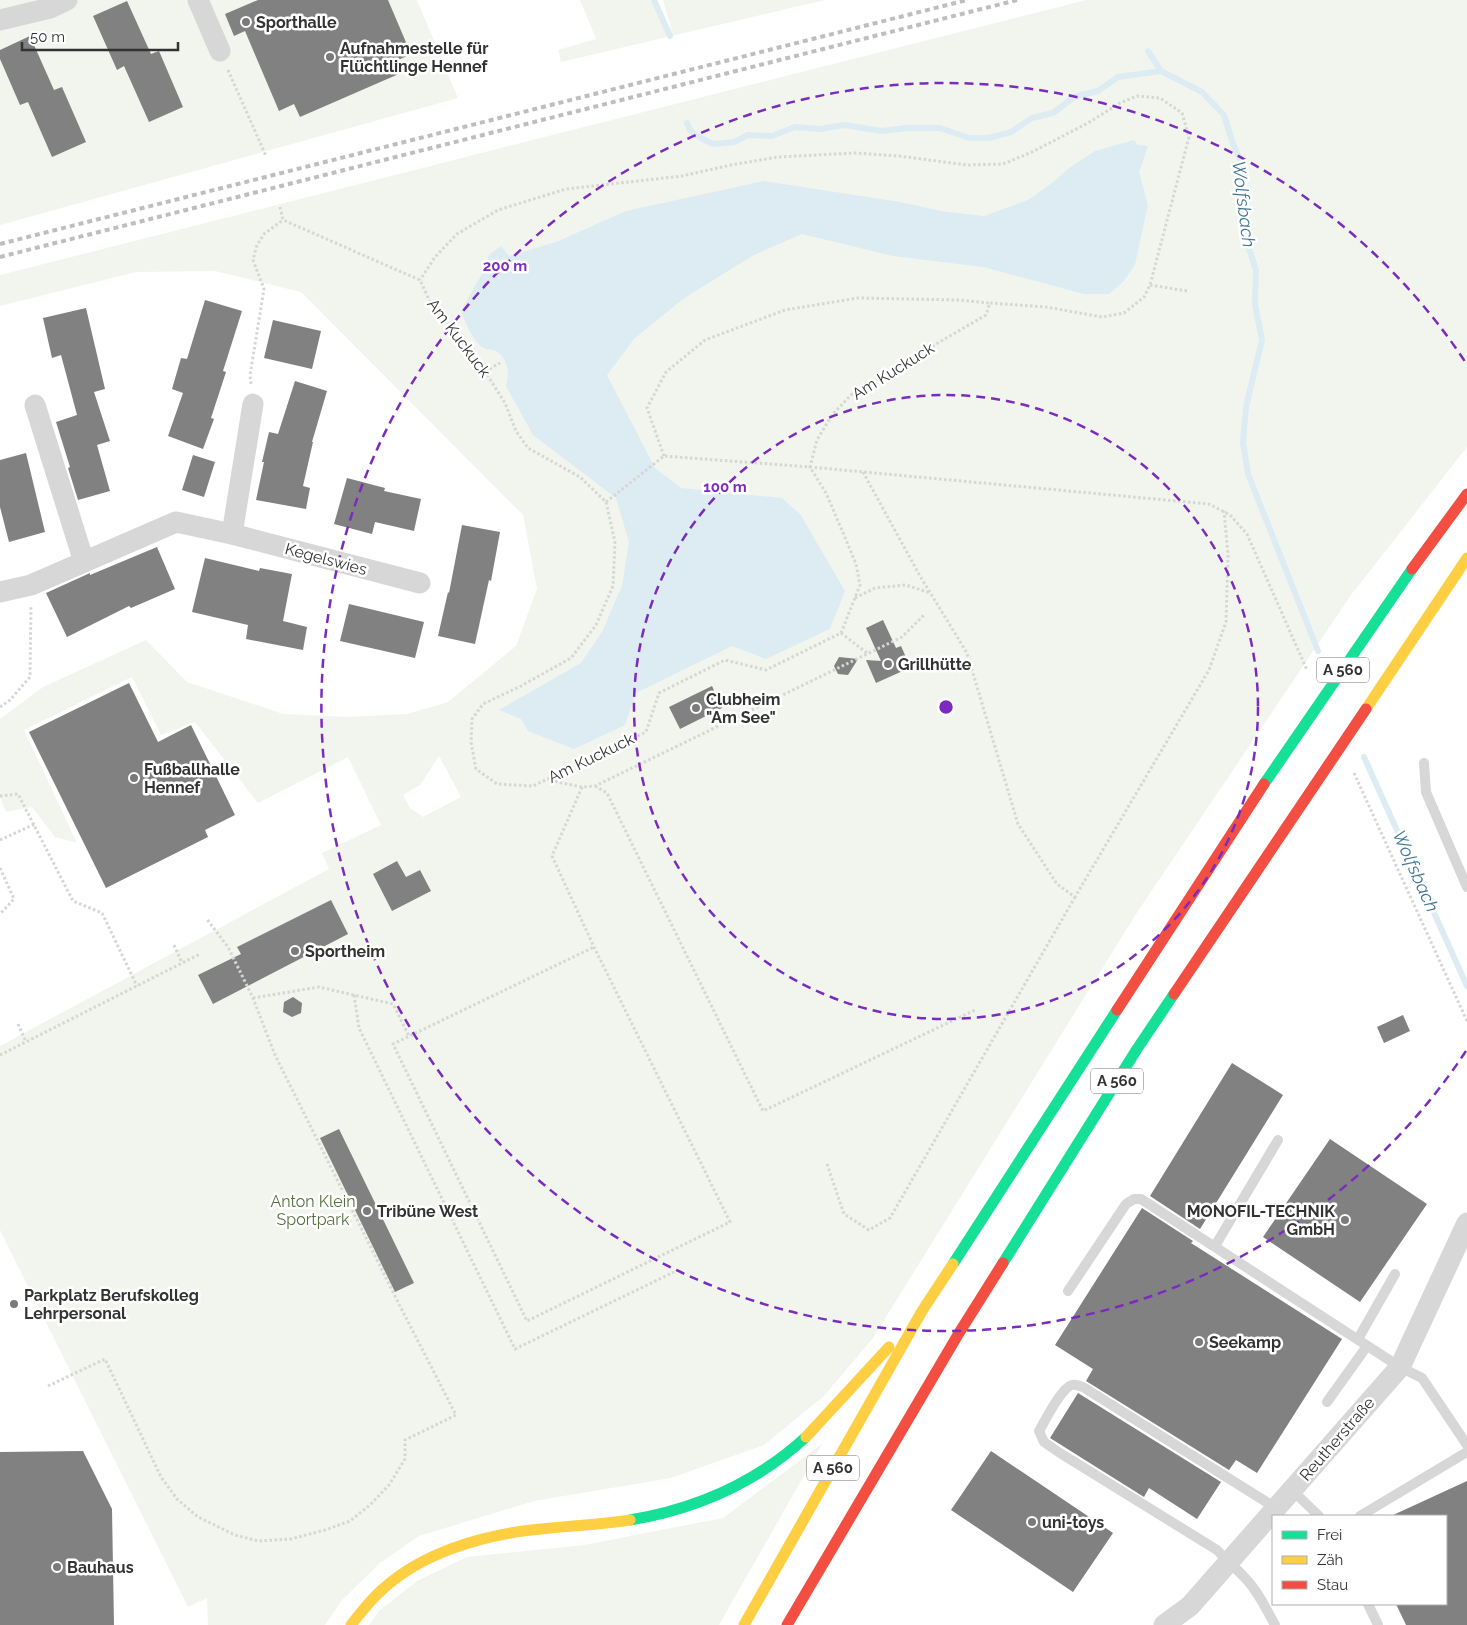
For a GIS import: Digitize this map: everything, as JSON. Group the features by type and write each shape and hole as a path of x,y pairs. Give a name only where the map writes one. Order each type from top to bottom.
{"highway":[{"name":"A 560","path":"744,1625 922,1311 1253,801 1433,539 1467,494"},
{"name":"A 560","path":"787,1625 960,1333 1137,1049 1467,558"},
{"path":"351,1625 360,1610 383,1588 411,1568 442,1552 474,1541 528,1530 626,1520 672,1512 716,1496 756,1474 785,1454 809,1434 922,1311"}],"street":[{"path":"0,20 50,8 67,0"},
{"path":"198,0 220,52"},
{"path":"232,534 253,404"},
{"path":"35,405 84,562"},
{"name":"Kegelswies","path":"0,592 31,585 176,522 232,534 420,583"},
{"name":"Reutherstraße","path":"1164,1625 1190,1606 1400,1367 1467,1222"}],"lane":[{"path":"1424,762 1426,792 1467,887"},
{"path":"1214,1246 1278,1140"},
{"path":"1068,1291 1126,1204 1134,1199 1140,1199 1400,1367 1422,1378 1467,1445"},
{"path":"1358,1339 1395,1274"},
{"path":"1327,1402 1368,1346"},
{"path":"1275,1625 1246,1579 1217,1550 1060,1453 1044,1442 1039,1431 1063,1392 1069,1386 1075,1384 1083,1387 1276,1508"},
{"path":"1362,1515 1467,1452"},
{"path":"1292,1490 1318,1515"},
{"path":"1368,1605 1378,1625"}],"path":[{"path":"220,52 266,156"},
{"name":"Am Kuckuck","path":"420,280 435,257 457,234 498,210 566,189 682,176 778,157 855,153 899,156 967,165 1003,164 1032,152 1088,123 1120,103 1138,96 1160,98 1182,113 1189,137 1150,285 1144,297 1124,313 1102,318 1046,307 990,303 986,315 851,395 832,415 817,440 810,467"},
{"path":"253,404 250,375 264,289 253,260 257,246 264,234 283,220 280,207"},
{"name":"Am Kuckuck","path":"283,220 420,280 431,304 473,352 505,403 516,431 528,448 580,477 606,502 615,542 613,586 596,625 571,658 521,686 483,704 472,719 471,742 476,769 497,784 533,786 646,732 659,693 725,660 766,670 841,633"},
{"path":"1150,285 1187,291"},
{"path":"664,456 647,408 666,372 706,340 785,310 858,298 958,300 990,303"},
{"path":"485,371 500,363"},
{"path":"606,502 664,456 810,467 1209,504 1230,515 1247,534 1307,670"},
{"path":"810,467 826,493 856,564 860,585 841,633 867,653"},
{"path":"863,472 930,593 967,653 1018,824 1057,884 1075,897"},
{"path":"827,1164 844,1214 869,1230 890,1218 1075,897 1209,670 1226,622 1228,555 1224,511"},
{"path":"0,708 30,678 31,585"},
{"path":"854,598 875,588 906,585 930,593"},
{"path":"553,776 557,782 582,787 595,786 902,637 925,614"},
{"path":"1354,773 1467,1022"},
{"path":"595,786 607,793 763,1111 975,1010"},
{"path":"582,787 552,856 594,947 730,1222 527,1321 394,1044 594,947"},
{"path":"0,796 18,794 73,901 102,913 137,986"},
{"path":"0,840 35,824"},
{"path":"0,868 14,899 0,914"},
{"path":"48,1386 105,1359 161,1477 177,1499 198,1517 235,1535 258,1541 291,1539 350,1521 370,1505 389,1485 405,1459 405,1440 456,1415 275,1055 254,998 228,946 206,918"},
{"path":"174,945 182,963"},
{"path":"0,1055 200,954"},
{"path":"254,998 319,987 393,1004 409,1036"},
{"path":"354,996 359,1028 515,1349 674,1272"},
{"path":"18,1024 26,1042"}],"green space":[{"path":"0,0 417,0 458,98 0,225"},
{"path":"580,0 656,0 672,32 663,0 825,0 561,62 558,50 596,39"},
{"name":"Anton Klein Sportpark","path":"1086,0 1467,0 1467,447 1351,595 1136,914 873,1338 824,1396 764,1445 671,1478 534,1501 419,1536 380,1563 342,1600 325,1625 208,1625 207,1598 188,1607 0,1230 0,1046 329,869 322,853 381,825 348,757 258,803 195,722 161,735 132,677 24,730 77,843 55,837 32,807 6,812 0,797 0,719 43,687 146,640 187,682 283,714 347,717 407,714 448,702 516,646 537,589 523,515 301,292 215,271 136,272 0,306 0,275","holes":["439,756 461,797 423,817 410,808 403,795 420,785"]},
{"path":"822,1444 719,1625 369,1625 379,1611 417,1581 467,1557 584,1545 723,1518"}],"shaded area":[{"path":"1134,140 1138,145 1148,146 1139,172 1148,205 1135,265 1123,282 1109,294 1084,294 983,267 893,256 802,234 752,256 683,299 634,339 607,375 655,468 681,488 782,498 800,514 845,591 830,629 766,659 732,646 636,693 625,725 574,749 528,731 521,719 499,710 581,663 602,632 622,586 629,542 616,498 533,435 506,386 508,371 503,358 496,351 485,349 476,342 467,326 461,311 484,270 489,255 501,246 509,256 556,242 626,211 764,181 900,202 941,211 984,216 1028,200 1069,168 1095,151"}],"building":[{"name":"Aufnahmestelle für Flüchtlinge Hennef","path":"258,0 388,0 411,54 396,61 401,73 300,117 294,104 279,111 245,31 234,36 225,14"},
{"path":"127,1 151,54 159,51 183,107 149,122 124,66 117,70 93,16"},
{"path":"30,36 54,90 62,87 86,142 52,157 28,102 20,105 0,59 0,50"},
{"path":"205,300 242,311 223,371 226,372 211,418 214,419 203,449 168,436 183,393 172,389 181,358 187,359"},
{"path":"86,308 105,389 94,392 110,441 97,445 110,491 78,500 56,422 77,415 61,355 52,358 43,318"},
{"path":"273,320 321,331 312,369 264,358"},
{"path":"295,381 327,391 312,442 303,486 310,488 306,509 256,500 269,432 278,434"},
{"path":"26,453 45,532 9,542 0,507 0,460"},
{"path":"193,455 215,462 204,497 182,490"},
{"path":"347,478 385,488 384,491 421,499 414,531 375,522 372,534 334,524"},
{"path":"462,525 500,532 491,581 489,580 475,644 438,636 449,593"},
{"path":"157,547 175,589 131,608 129,606 67,637 46,593 90,573 90,575"},
{"path":"205,558 259,571 260,568 292,574 283,621 307,627 303,650 246,639 248,625 192,612"},
{"path":"349,604 424,622 415,658 340,641"},
{"path":"883,620 896,648 901,646 909,664 916,665 876,683 866,660 881,661 866,628"},
{"path":"839,657 858,659 848,675 838,674 834,666"},
{"name":"Fußballhalle Hennef","path":"129,683 158,742 191,725 235,815 205,830 208,837 106,888 29,732"},
{"name":"Clubheim \"Am See\"","path":"712,686 722,708 680,729 669,707"},
{"path":"397,861 406,877 420,870 431,891 392,911 373,874"},
{"path":"331,900 348,934 213,1004 198,975 241,954 237,947"},
{"path":"293,997 302,1003 301,1013 292,1017 283,1012 284,1002"},
{"path":"1403,1015 1410,1031 1384,1043 1377,1027"},
{"path":"1232,1063 1283,1095 1200,1229 1150,1196"},
{"name":"Tribüne West","path":"339,1129 414,1283 395,1292 320,1138"},
{"name":"MONOFIL-TECHNIK GmbH","path":"1330,1139 1427,1204 1360,1302 1263,1237"},
{"name":"Seekamp","path":"1142,1208 1193,1241 1191,1243 1342,1339 1257,1473 1236,1460 1229,1470 1086,1381 1093,1369 1055,1345"},
{"path":"1078,1393 1221,1482 1197,1519 1149,1488 1144,1497 1050,1438"},
{"name":"Bauhaus","path":"83,1451 112,1509 114,1625 0,1625 0,1452"},
{"name":"uni-toys","path":"991,1451 1113,1533 1073,1592 951,1510"},
{"path":"1467,1481 1467,1625 1406,1625 1396,1605 1447,1605 1447,1515 1393,1515"}],"waterway":[{"name":"Wolfsbach","path":"654,0 670,36"},
{"path":"1148,51 1161,71"},
{"name":"Wolfsbach","path":"687,123 690,130 697,136 713,144 734,142 748,135 772,136 795,127 819,129 845,125 882,131 906,128 940,128 969,138 989,138 1011,132 1032,118 1053,113 1074,97 1098,91 1118,77 1161,71 1202,92 1224,115 1233,144 1243,166 1245,236 1256,270 1255,305 1262,340 1246,407 1243,443 1248,474 1318,651"},
{"name":"Wolfsbach","path":"1364,757 1467,986"}],"railway":[{"path":"0,244 967,0"},
{"path":"0,257 1017,0"}],"traffic: fast":[{"path":"1264,784 1412,569"},
{"path":"1003,1263 1137,1049 1174,994"},
{"path":"953,1264 1117,1010"},
{"path":"630,1520 678,1509 724,1492 767,1468 806,1437"}],"traffic: slow":[{"path":"1366,709 1467,558"},
{"path":"744,1625 922,1311 953,1264"},
{"path":"806,1437 889,1347"},
{"path":"351,1625 362,1610 399,1576 416,1565 453,1548 512,1533 630,1520"}],"traffic: jam":[{"path":"1412,569 1467,494"},
{"path":"1174,994 1366,709"},
{"path":"1117,1010 1264,784"},
{"path":"787,1625 959,1333 1003,1263"}],"place":[{"name":"Sporthalle","path":"246,22"},
{"name":"Aufnahmestelle für Flüchtlinge Hennef","path":"330,57"},
{"name":"Grillhütte","path":"888,664"},
{"name":"Clubheim \"Am See\"","path":"696,708"},
{"name":"Fußballhalle Hennef","path":"134,778"},
{"name":"Sportheim","path":"295,951"},
{"name":"Tribüne West","path":"367,1211"},
{"name":"MONOFIL-TECHNIK GmbH","path":"1345,1220"},
{"name":"Parkplatz Berufskolleg Lehrpersonal","path":"14,1304"},
{"name":"Seekamp","path":"1199,1342"},
{"name":"uni-toys","path":"1032,1522"},
{"name":"Bauhaus","path":"57,1567"}]}
